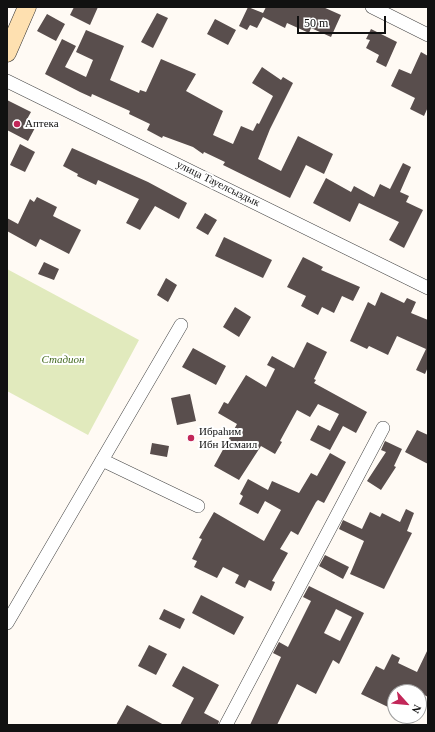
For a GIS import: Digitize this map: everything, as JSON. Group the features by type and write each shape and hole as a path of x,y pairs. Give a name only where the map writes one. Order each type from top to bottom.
{"main road":[{"path":"7,52 27,7"}],"street":[{"path":"372,7 428,35"},
{"name":"улица Тауелсыздык","path":"7,81 428,288"},
{"path":"7,623 181,325"},
{"path":"226,725 383,428"},
{"path":"102,460 198,506"}],"green space":[{"name":"Стадион","path":"7,269 139,340 88,435 7,391"}],"building":[{"path":"74,7 98,7 90,25 70,15"},
{"path":"248,7 263,13 266,7 323,7 341,15 331,37 311,28 309,33 287,23 285,28 263,17 257,28 250,25 247,30 239,26"},
{"path":"157,13 168,18 153,48 141,42"},
{"path":"47,14 65,24 56,41 37,31"},
{"path":"215,19 236,30 228,45 207,34"},
{"path":"371,29 397,42 386,67 376,62 379,55 366,48 370,40 366,39"},
{"path":"86,30 124,46 110,80 139,93 140,90 146,92 161,59 196,74 186,91 223,111 213,135 233,144 241,126 253,131 257,123 259,124 273,96 252,83 262,67 281,80 283,77 293,83 270,129 258,159 281,171 298,136 333,154 324,174 306,165 290,198 223,165 225,162 204,152 203,154 193,147 163,136 162,138 147,130 150,124 129,114 130,111 92,94 91,97 45,74 62,39 76,46 65,67 86,77 93,60 76,52"},
{"path":"421,52 428,56 428,107 424,116 410,109 415,98 391,86 399,69 411,74"},
{"path":"7,100 31,112 26,121 36,126 28,141 7,130"},
{"path":"20,144 35,152 25,172 10,165"},
{"path":"72,148 148,182 187,203 179,219 155,206 140,230 126,223 139,199 98,180 96,185 77,176 78,174 63,166"},
{"path":"403,163 411,167 400,192 409,196 406,202 423,210 404,248 389,240 399,222 359,203 350,222 313,203 326,178 351,192 354,186 374,197 380,184 390,189"},
{"path":"37,197 57,207 53,216 81,230 69,254 40,239 36,247 7,231 7,218 18,224 30,199 34,202"},
{"path":"205,213 217,220 208,235 196,228"},
{"path":"224,237 272,260 263,278 215,256"},
{"path":"303,257 323,267 321,270 360,287 353,301 342,296 334,313 322,307 318,315 301,306 306,296 287,287"},
{"path":"44,262 59,269 54,280 38,274"},
{"path":"166,278 177,285 168,302 157,295"},
{"path":"381,292 404,303 407,298 416,302 411,313 428,320 428,367 425,374 416,370 426,349 397,336 388,355 369,346 367,349 350,341 368,302 375,306"},
{"path":"235,307 251,317 239,337 223,327"},
{"path":"307,342 327,352 314,379 316,380 314,383 367,412 356,433 343,426 330,450 310,440 318,425 330,431 339,414 318,404 310,417 297,410 280,441 282,442 275,454 261,446 239,480 214,466 237,424 218,413 224,402 228,404 246,375 266,387 275,369 267,365 272,356 294,368"},
{"path":"193,348 226,366 216,385 182,367"},
{"path":"190,394 196,421 177,425 171,398"},
{"path":"417,430 428,435 428,464 405,452"},
{"path":"385,441 402,449 394,466 396,467 381,490 367,481 386,452 381,450"},
{"path":"152,443 169,446 167,457 150,454"},
{"path":"330,453 346,462 324,503 318,500 316,502 298,535 291,531 280,549 288,553 272,581 275,582 271,591 249,580 245,588 235,583 239,575 223,567 217,578 194,567 197,561 192,559 202,539 199,538 214,512 264,541 281,510 265,501 258,514 239,504 243,496 240,494 248,479 268,490 272,481 299,493 311,473 317,476"},
{"path":"406,509 414,513 407,531 412,533 384,589 350,574 364,541 339,529 343,520 362,529 370,512 380,517 382,513 400,522"},
{"path":"325,555 349,567 343,579 319,566"},
{"path":"309,586 364,613 339,664 333,660 316,694 297,684 277,725 250,725 281,657 273,653 279,642 288,647 311,601 303,597","holes":["336,609 352,617 340,641 324,633"]},
{"path":"201,595 244,617 234,635 192,613"},
{"path":"164,609 185,619 180,629 159,619"},
{"path":"149,645 167,654 156,675 138,666"},
{"path":"428,649 428,697 427,684 387,684 387,707 361,694 376,666 384,670 392,654 400,658 398,663 417,672"},
{"path":"183,666 219,685 204,713 219,721 218,725 180,725 194,698 172,686"},
{"path":"127,705 164,725 116,725"}],"place":[{"name":"Аптека","path":"17,124"},
{"name":"Ибраһим Ибн Исмаил","path":"191,438"}]}
